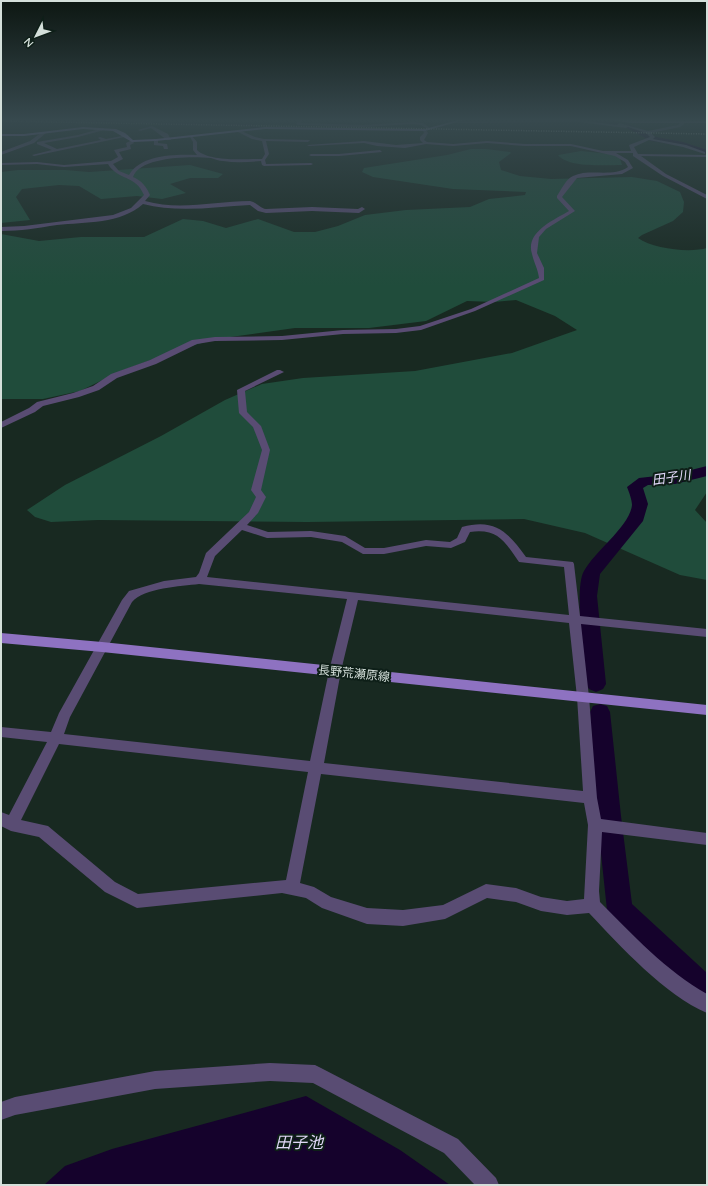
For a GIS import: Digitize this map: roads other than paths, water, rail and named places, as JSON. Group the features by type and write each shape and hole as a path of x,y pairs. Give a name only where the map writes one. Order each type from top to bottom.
{"main road":[{"name":"長野荒瀬原線","path":"1,638 102,646 707,710"}],"street":[{"path":"1,229 26,229 59,223 92,220 126,212 143,202 147,195 142,185 131,176 126,175"},
{"path":"1,425 32,410 40,404 92,390 114,376 153,362 190,344 204,340 282,338 343,332 396,331 420,328 473,310 542,279 542,268 534,253 536,236 544,228 572,211 559,197 571,180 575,177 584,175"},
{"path":"667,175 707,197"},
{"path":"143,202 157,206 201,207 251,203 266,214 275,215"},
{"path":"263,211 312,209 359,211 362,209"},
{"path":"198,580 204,574 210,555 253,513 261,497 256,490 266,450 257,426 243,413 242,390 280,372"},
{"path":"240,526 267,535 311,534 345,539 363,551 384,551 426,543 451,545 460,540 466,529 480,526 500,531 523,560 569,564 578,618 590,798 598,826 591,891 592,905 626,940 680,988 707,1004"},
{"path":"592,905 567,908 541,904 516,895 486,891 445,912 403,918 367,916 326,903 309,892 282,886 137,901 110,887 43,831 6,822 55,739 64,717 128,600 133,594 164,585 198,580 599,620 707,633"},
{"path":"292,887 335,671 353,596"},
{"path":"1,732 317,766 590,798"},
{"path":"598,826 707,839"},
{"path":"1,1111 15,1106 155,1080 270,1072 315,1074 451,1146 489,1185"}],"water":[{"name":"田子池","path":"306,1096 400,1150 450,1185 44,1185 65,1166 112,1149"}],"waterway":[{"name":"田子川","path":"596,684 588,596 591,573 635,521 640,504 635,487 644,481 675,479 707,471"},
{"path":"600,712 609,816 620,910 707,992"}]}
